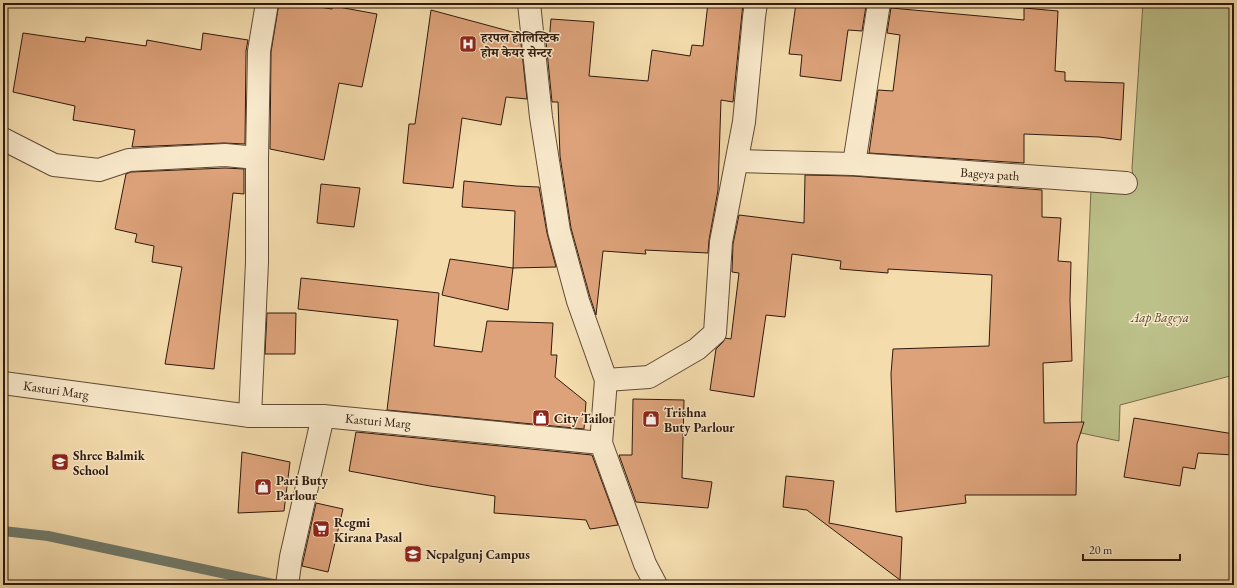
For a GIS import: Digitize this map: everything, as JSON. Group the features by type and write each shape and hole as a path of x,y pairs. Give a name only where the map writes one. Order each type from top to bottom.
{"street":[{"path":"250,416 257,262 259,51 267,3"},
{"path":"530,3 541,117 559,232 578,301 606,380 601,443 644,564 656,585"},
{"path":"606,380 649,377 697,349 715,334 721,242 744,122 756,3"},
{"path":"854,164 879,3"},
{"path":"3,139 54,165 99,170 129,160 225,155 257,158"},
{"name":"Bageya path","path":"737,162 854,164 1126,183"},
{"name":"Kasturi Marg","path":"3,383 250,416 323,416 601,443"},
{"path":"287,585 291,557 323,416"}],"green space":[{"name":"Aap Bageya","path":"1143,3 1234,3 1234,375 1120,405 1119,441 1081,433 1091,188 1134,186 1132,168"}],"building":[{"path":"279,3 293,3 332,9 333,6 377,14 362,87 339,83 324,160 270,149 271,52"},
{"path":"708,3 743,3 733,102 721,100 718,190 708,253 645,250 646,254 603,251 596,315 571,228 560,156 558,102 552,102 546,41 549,42 551,19 594,22 589,76 648,81 652,50 690,56 692,45 703,46"},
{"path":"796,3 862,3 862,6 866,6 862,31 848,30 841,81 800,76 802,55 789,54"},
{"path":"891,8 1024,20 1024,8 1058,11 1055,71 1065,72 1065,81 1124,83 1121,140 1099,137 1024,134 1024,163 869,153 878,90 893,91 900,35 887,33"},
{"path":"431,10 520,34 527,99 506,97 501,125 462,118 453,188 403,183 409,124 415,124"},
{"path":"23,33 85,42 86,37 146,46 147,40 201,50 203,33 248,40 246,51 245,144 224,143 132,147 135,130 73,120 75,106 13,92"},
{"path":"225,168 244,169 244,194 233,193 214,369 165,364 182,267 152,262 154,246 135,242 137,234 115,229 126,174 131,172"},
{"path":"805,175 853,176 1042,190 1042,217 1061,218 1058,261 1071,262 1070,300 1072,361 1043,363 1044,423 1084,422 1077,444 1076,495 965,495 966,503 896,512 891,374 893,349 989,346 992,275 888,269 888,273 840,269 841,261 792,254 785,317 766,315 754,397 710,390 716,349 725,338 731,339 739,273 732,272 733,244 739,215 804,223"},
{"path":"464,181 539,187 547,233 556,267 513,268 515,211 462,207"},
{"path":"321,184 360,188 354,227 317,223"},
{"path":"450,259 513,268 508,310 442,295"},
{"path":"301,278 439,293 434,346 482,352 487,321 553,323 551,355 557,355 555,377 586,402 584,429 387,410 398,320 298,309"},
{"path":"267,313 296,313 295,354 265,354"},
{"path":"633,399 684,400 682,478 712,482 708,508 636,502 619,455 632,455"},
{"path":"1134,418 1234,434 1234,455 1198,453 1195,469 1183,467 1180,486 1124,477"},
{"path":"356,432 592,455 618,525 590,529 586,520 494,513 495,496 349,471"},
{"name":"Pari Buty Parlour","path":"242,452 290,462 284,511 238,513"},
{"path":"786,476 834,481 829,523 902,537 900,580 807,510 783,507"},
{"path":"316,503 343,509 328,572 302,566"}],"waterway":[{"path":"3,531 48,536 278,585"}],"place":[{"name":"हरपल होलिस्टिक होम केयर सेन्टर","path":"468,44"},
{"name":"City Tailor","path":"541,418"},
{"name":"Trishna Buty Parlour","path":"651,419"},
{"name":"Shree Balmik School","path":"60,462"},
{"name":"Pari Buty Parlour","path":"263,487"},
{"name":"Regmi Kirana Pasal","path":"321,529"},
{"name":"Nepalgunj Campus","path":"413,554"}]}
